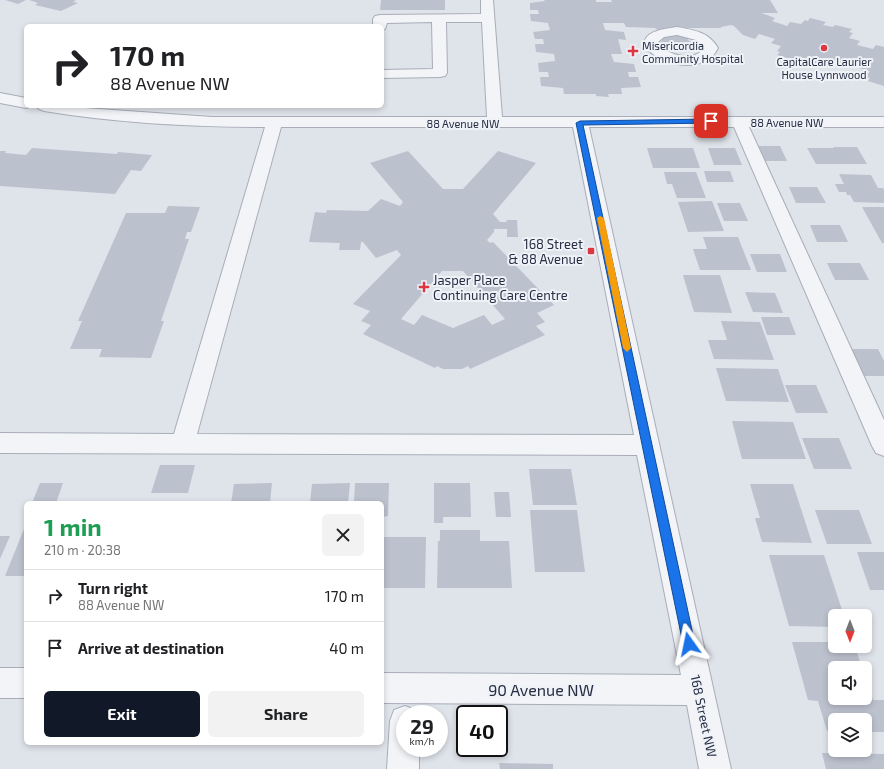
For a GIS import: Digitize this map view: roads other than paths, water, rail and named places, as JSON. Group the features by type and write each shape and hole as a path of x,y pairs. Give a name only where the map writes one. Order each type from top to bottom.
{"street":[{"path":"487,0 495,123"},
{"path":"380,24 380,18 488,18"},
{"path":"384,74 440,73 439,18"},
{"path":"0,98 24,103"},
{"name":"88 Avenue NW","path":"56,108 85,113 212,122 884,122"},
{"path":"183,444 275,121"},
{"path":"739,121 884,446"},
{"name":"168 Street NW","path":"580,123 715,769"},
{"path":"0,443 647,445"},
{"path":"0,683 24,683"},
{"name":"90 Avenue NW","path":"398,696 699,690"},
{"path":"403,769 404,757"}],"place":[{"name":"CapitalCare Laurier House Lynnwood","path":"824,48"},
{"name":"Misericordia Community Hospital","path":"633,51"},
{"name":"168 Street & 88 Avenue","path":"591,251"},
{"name":"Jasper Place Continuing Care Centre","path":"424,287"}]}
